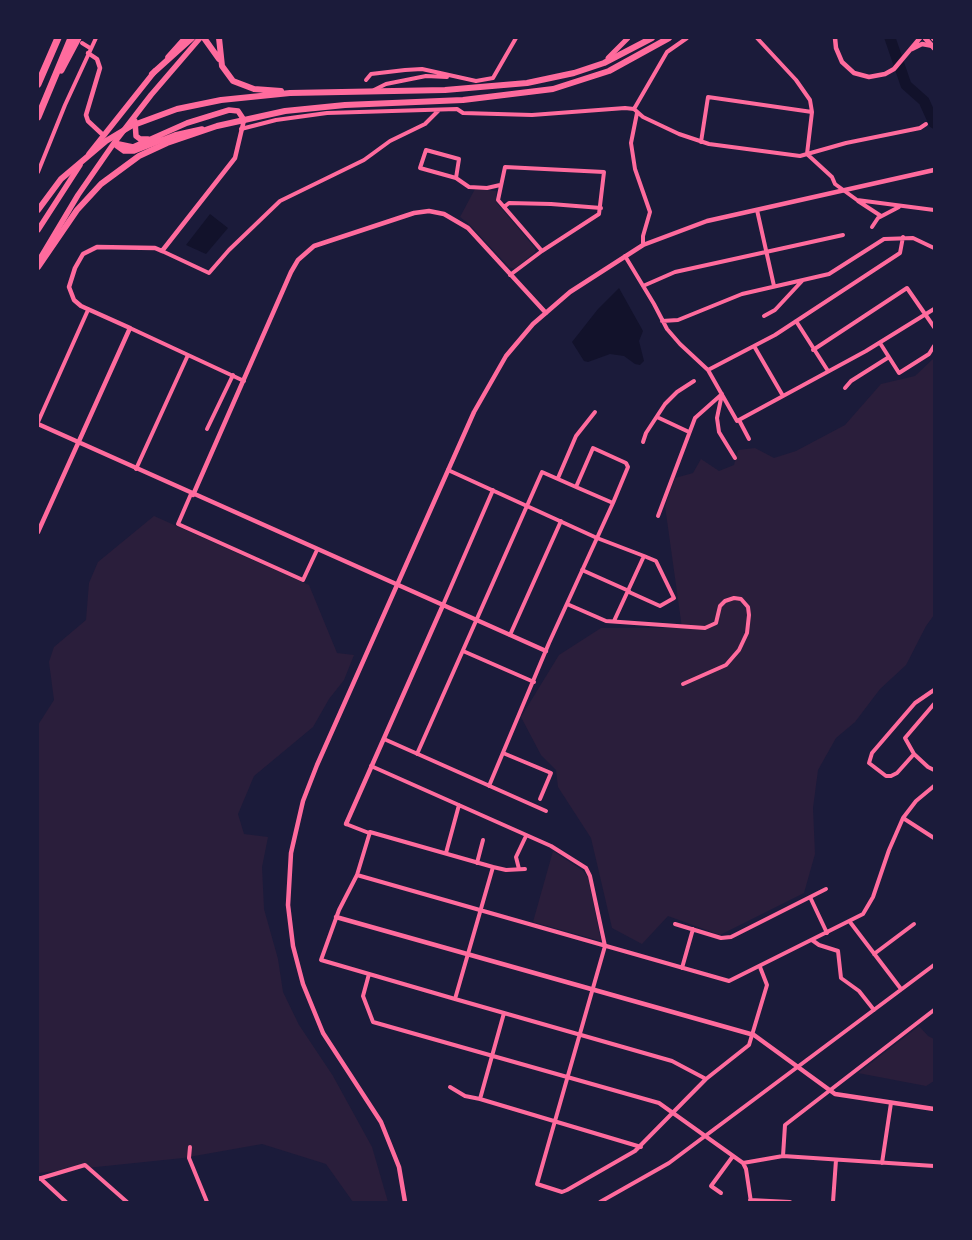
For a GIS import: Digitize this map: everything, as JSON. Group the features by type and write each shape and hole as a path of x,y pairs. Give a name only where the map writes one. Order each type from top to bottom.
{"highway":[{"path":"38,84 58,38"},
{"path":"38,116 71,38"},
{"path":"152,74 192,38"},
{"path":"202,38 212,46 227,75 239,85 290,93"},
{"path":"219,38 222,66"},
{"path":"38,210 61,179 87,155 131,126 162,113 214,101 290,93 445,90 501,86 552,78 590,68 618,57 652,38"},
{"path":"38,267 82,203 113,173 153,149 209,128 326,106 463,100 553,89 609,71 669,38"},
{"path":"45,99 80,40"}],"main road":[{"path":"38,230 69,181 103,135 152,74 186,38"},
{"path":"38,262 74,202 114,143 136,114 202,38"},
{"path":"590,68 611,56 628,38"},
{"path":"925,38 934,47"},
{"path":"114,143 133,147 187,123 228,110 238,111 244,120"},
{"path":"136,114 134,128 136,136 143,140 156,137"},
{"path":"103,135 124,151 134,152 187,131 209,128"}],"street":[{"path":"38,172 89,50 96,38"},
{"path":"366,80 371,74 405,70 422,70 476,81 493,78 516,38"},
{"path":"643,245 643,236 650,212 635,169 631,143 635,111 667,52 687,38"},
{"path":"757,38 806,92 812,105 807,154"},
{"path":"835,38 838,56 848,68 854,72 877,76 894,69 920,38"},
{"path":"80,40 97,59 100,68 86,115 88,121 103,135"},
{"path":"908,52 922,44 934,47"},
{"path":"370,92 386,84 426,76 453,77"},
{"path":"701,142 708,97 812,112"},
{"path":"217,126 232,124 241,128 310,115 367,110 439,110 532,115 618,108 635,111 679,134 701,142 800,156 920,128 926,124"},
{"path":"244,380 88,310 74,300 69,287 75,268 86,252 103,247 155,248 209,273 229,250 280,201 364,160 390,141 425,124 439,110"},
{"path":"162,251 229,167 238,150 244,120"},
{"path":"456,178 459,159 426,150 420,168 456,178 469,186 487,188 500,185"},
{"path":"807,154 845,191 881,216"},
{"path":"510,275 542,251 599,214 604,172 505,167 498,200 542,251"},
{"path":"405,1202 399,1167 381,1122 331,1046 310,1005 293,946 288,905 291,852 303,801 474,412 494,374 518,340 570,292 643,245 684,229 757,210 934,170"},
{"path":"857,200 899,207 934,210"},
{"path":"504,206 509,203 601,208"},
{"path":"872,227 881,216 899,207"},
{"path":"757,210 774,286"},
{"path":"317,550 303,580 178,524 294,266 303,254 314,246 414,212 437,212 452,217 468,228 546,313"},
{"path":"643,286 675,272 843,235"},
{"path":"708,370 796,321 900,253 903,237"},
{"path":"662,321 678,320 727,299 829,274 884,239 913,238 934,248"},
{"path":"625,256 672,336 708,370 737,421 739,420 750,439"},
{"path":"764,316 775,310 802,281"},
{"path":"814,350 907,288 934,327"},
{"path":"739,420 880,343 934,309"},
{"path":"88,310 38,423 136,469 546,651"},
{"path":"796,321 828,371"},
{"path":"38,532 130,328"},
{"path":"880,343 899,373 928,354 934,346"},
{"path":"754,346 783,396"},
{"path":"136,469 188,355"},
{"path":"845,388 851,381 889,357"},
{"path":"208,429 233,374"},
{"path":"643,442 646,433 672,396 694,381"},
{"path":"658,516 689,432 698,413 722,394"},
{"path":"722,394 716,421 719,432 735,458"},
{"path":"558,478 576,436 595,412"},
{"path":"657,417 689,432"},
{"path":"489,786 546,651 628,467 626,463 593,448 576,487"},
{"path":"448,470 598,538 656,561 674,598 660,606 582,570"},
{"path":"418,754 542,472 613,503"},
{"path":"493,490 346,824 369,833 492,867 525,869"},
{"path":"510,635 561,521"},
{"path":"614,621 644,556"},
{"path":"568,604 606,621 710,627 718,621 720,606 725,601 734,598 746,603 750,615 747,633 735,655 726,664 683,684"},
{"path":"463,651 534,682"},
{"path":"914,754 897,773 891,776 886,776 869,763 872,754 915,703 934,690"},
{"path":"934,704 905,736 906,743 914,754 934,770"},
{"path":"384,739 546,811"},
{"path":"503,752 551,773 540,799"},
{"path":"371,766 551,846 586,868 594,888 605,946 537,1184 562,1192 641,1147 706,1080 749,1045 754,1035 767,985 760,967"},
{"path":"356,875 728,981 760,967 863,914 873,897 889,850 903,818 916,801 934,786"},
{"path":"446,854 459,806"},
{"path":"903,818 934,838"},
{"path":"369,833 356,875 336,916 321,960 672,1060 706,1080"},
{"path":"519,869 516,856 526,836"},
{"path":"477,863 483,840"},
{"path":"455,999 492,867"},
{"path":"675,924 721,938 731,937 826,889"},
{"path":"810,897 827,933"},
{"path":"336,916 754,1035 835,1094 934,1109"},
{"path":"850,922 901,989"},
{"path":"874,954 914,924"},
{"path":"682,968 693,929"},
{"path":"812,940 819,945 838,951 841,978 859,991 874,1010"},
{"path":"600,1202 669,1163 934,965"},
{"path":"369,974 363,996 373,1022 659,1104 743,1163 746,1169 751,1201 790,1202"},
{"path":"783,1156 785,1125 934,1010"},
{"path":"480,1099 504,1013"},
{"path":"450,1087 465,1096 555,1120 641,1147"},
{"path":"882,1163 891,1103"},
{"path":"190,1147 188,1158 207,1202"},
{"path":"721,1193 711,1186 733,1156"},
{"path":"743,1163 783,1156 934,1166"},
{"path":"834,1202 836,1160"},
{"path":"39,1178 85,1165 127,1202"},
{"path":"39,1178 66,1202"}],"shaded area":[{"path":"475,189 496,191 496,202 535,248 535,252 515,269 509,267 469,224 460,217"},
{"path":"210,214 228,228 206,254 186,245"},
{"path":"619,288 643,331 639,341 644,361 640,365 635,364 624,356 610,354 588,362 584,361 572,342 598,309"},
{"path":"934,358 934,615 926,626 906,665 880,689 855,722 836,738 818,770 813,808 815,854 804,893 720,935 668,916 642,944 612,928 591,838 558,787 556,770 541,755 521,717 559,655 601,628 682,628 665,506 675,478 693,473 701,459 719,471 734,465 738,450 755,448 774,458 796,451 845,425 881,384 915,376"},
{"path":"154,516 309,585 337,653 354,655 344,680 329,699 313,727 254,776 238,814 244,834 268,837 262,867 264,909 278,959 283,992 299,1025 333,1076 372,1147 388,1202 353,1202 326,1164 262,1144 183,1158 38,1173 38,725 54,700 49,662 54,647 86,620 89,583 98,562"},
{"path":"553,851 582,870 588,877 601,941 533,922"},
{"path":"919,1026 928,1036 934,1039 934,1081 926,1086 858,1073"}],"waterway":[{"path":"890,38 906,85 924,101 934,123"}]}
